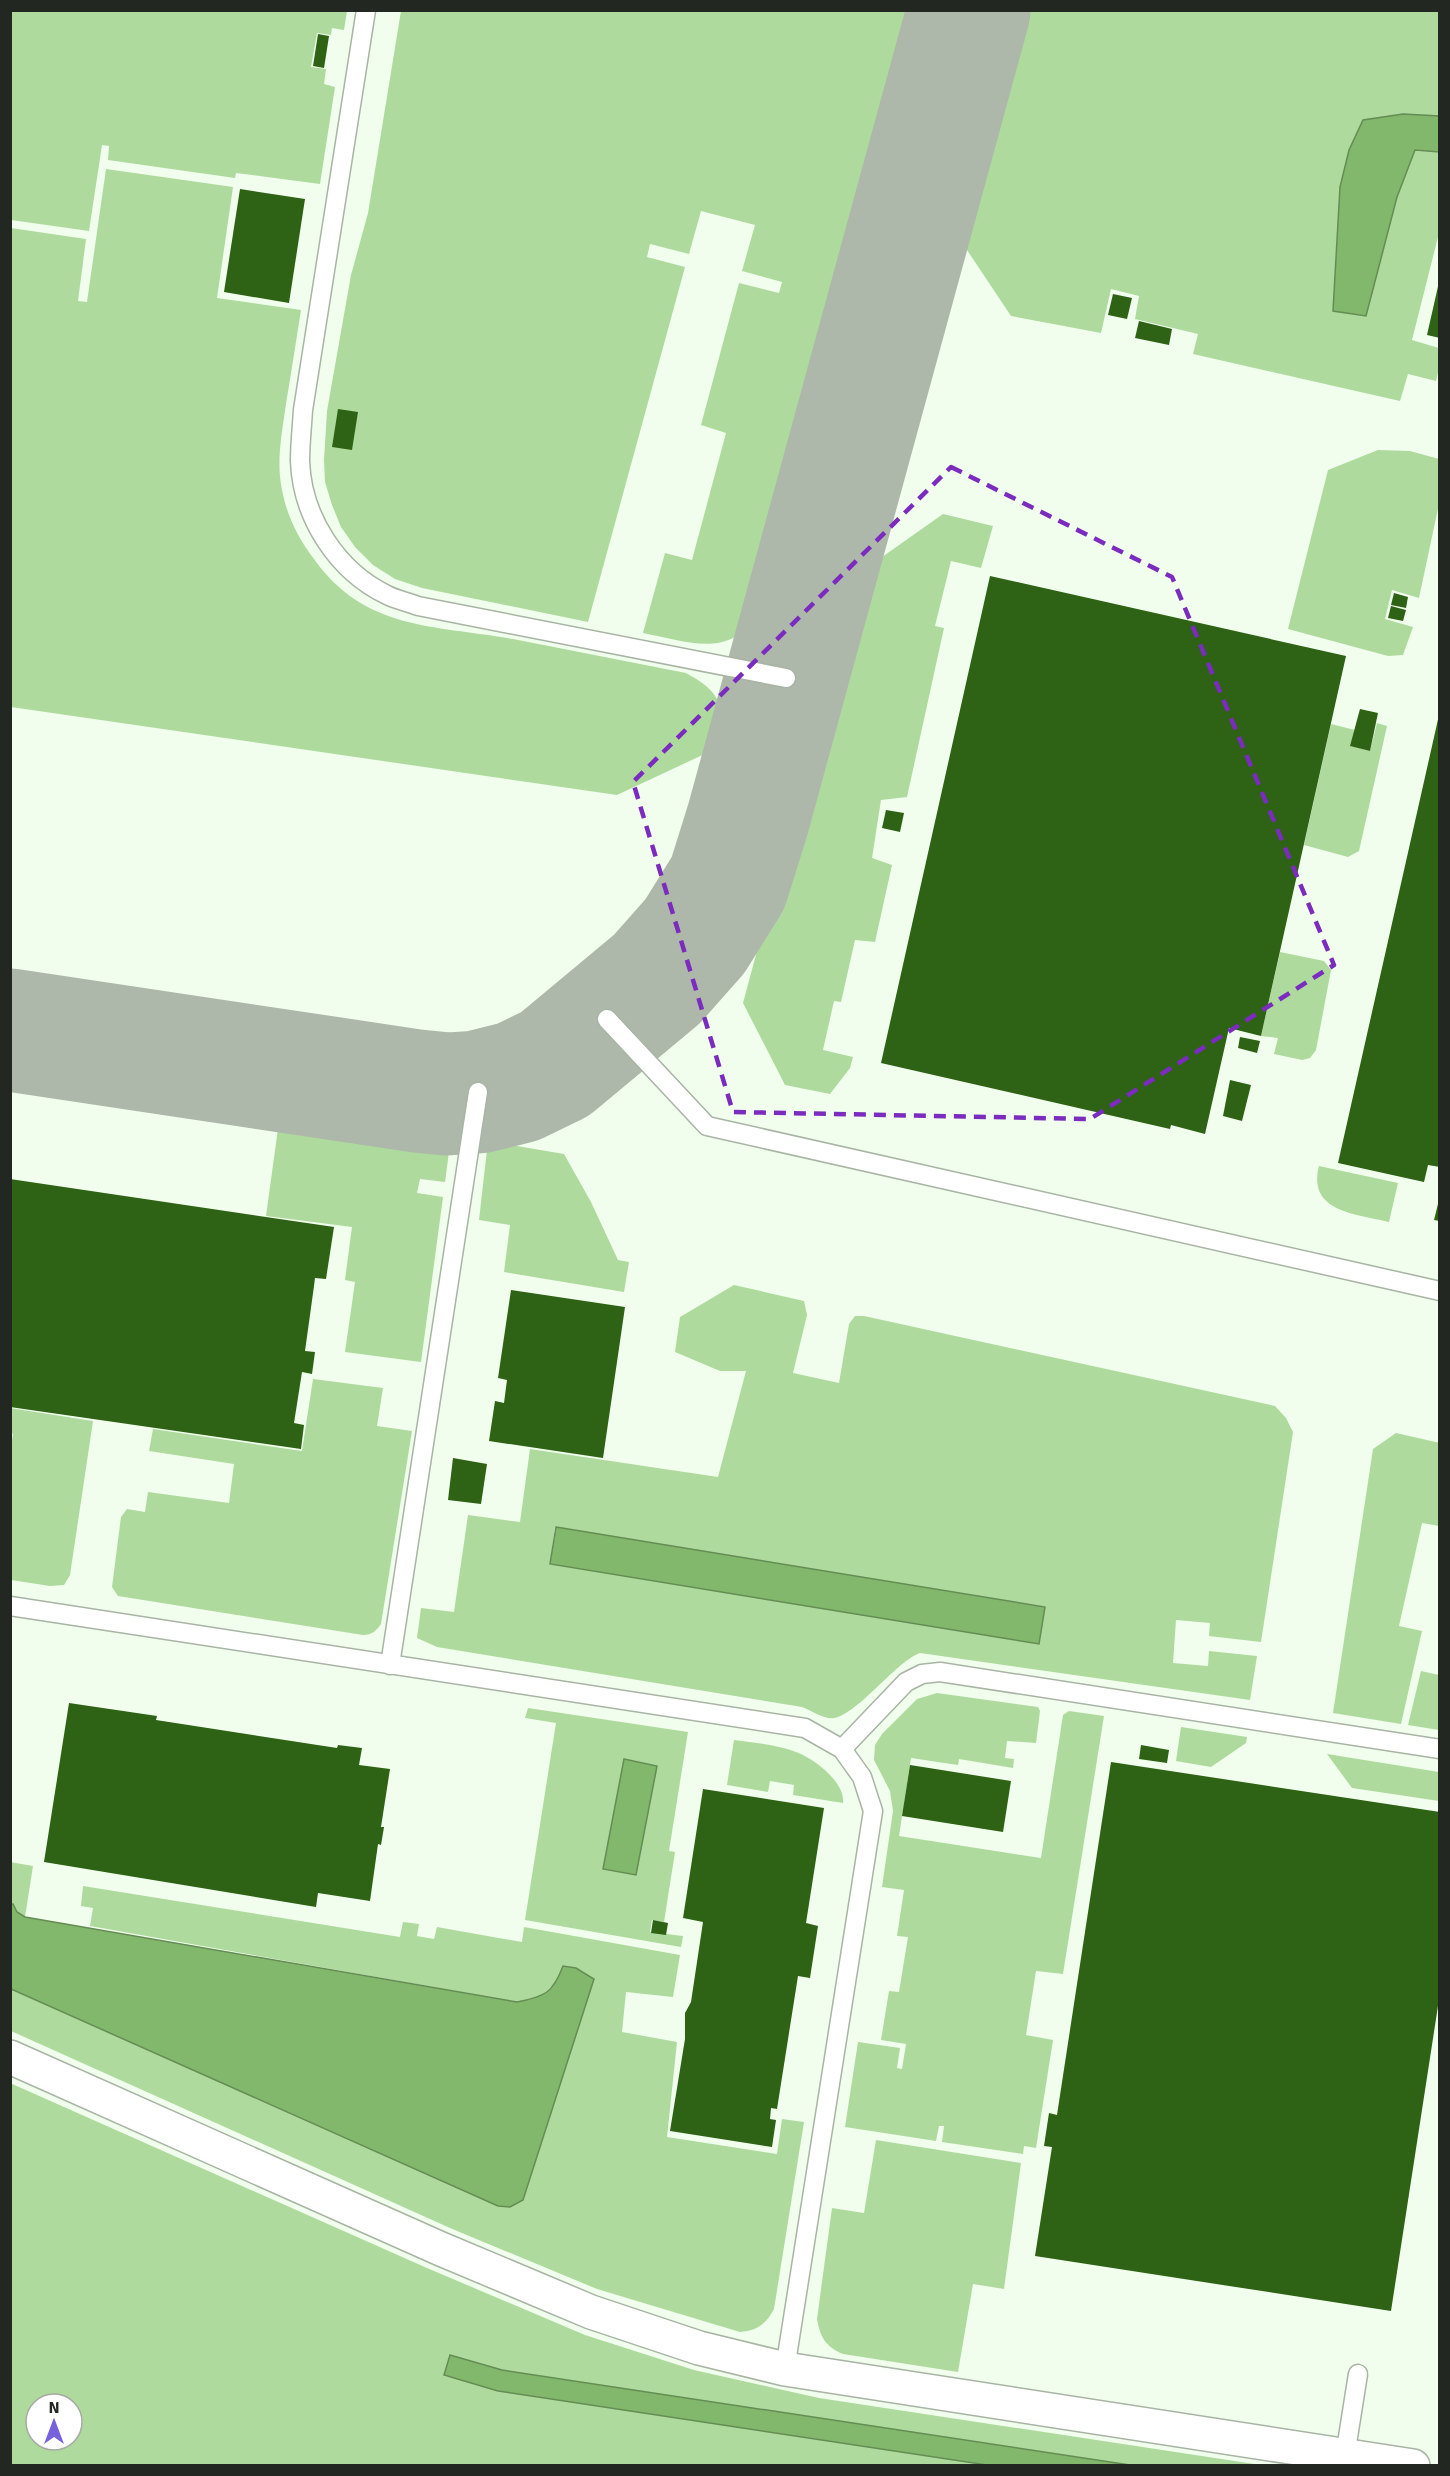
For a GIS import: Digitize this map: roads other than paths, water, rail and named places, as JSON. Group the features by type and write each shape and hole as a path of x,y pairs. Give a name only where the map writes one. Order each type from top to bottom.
{"street":[{"path":"10,2057 441,2249 591,2312 699,2348 785,2369 1413,2466"}],"lane":[{"path":"366,10 303,419 300,462 303,487 323,537 340,560 362,580 387,595 418,606 786,678"},
{"path":"607,1019 706,1126 1440,1291"},
{"path":"390,1665 478,1092"},
{"path":"10,1606 805,1728 842,1749 862,1777 873,1810 785,2369"},
{"path":"842,1749 906,1683 922,1674 940,1672 1440,1749"},
{"path":"1345,2456 1358,2374"}]}
